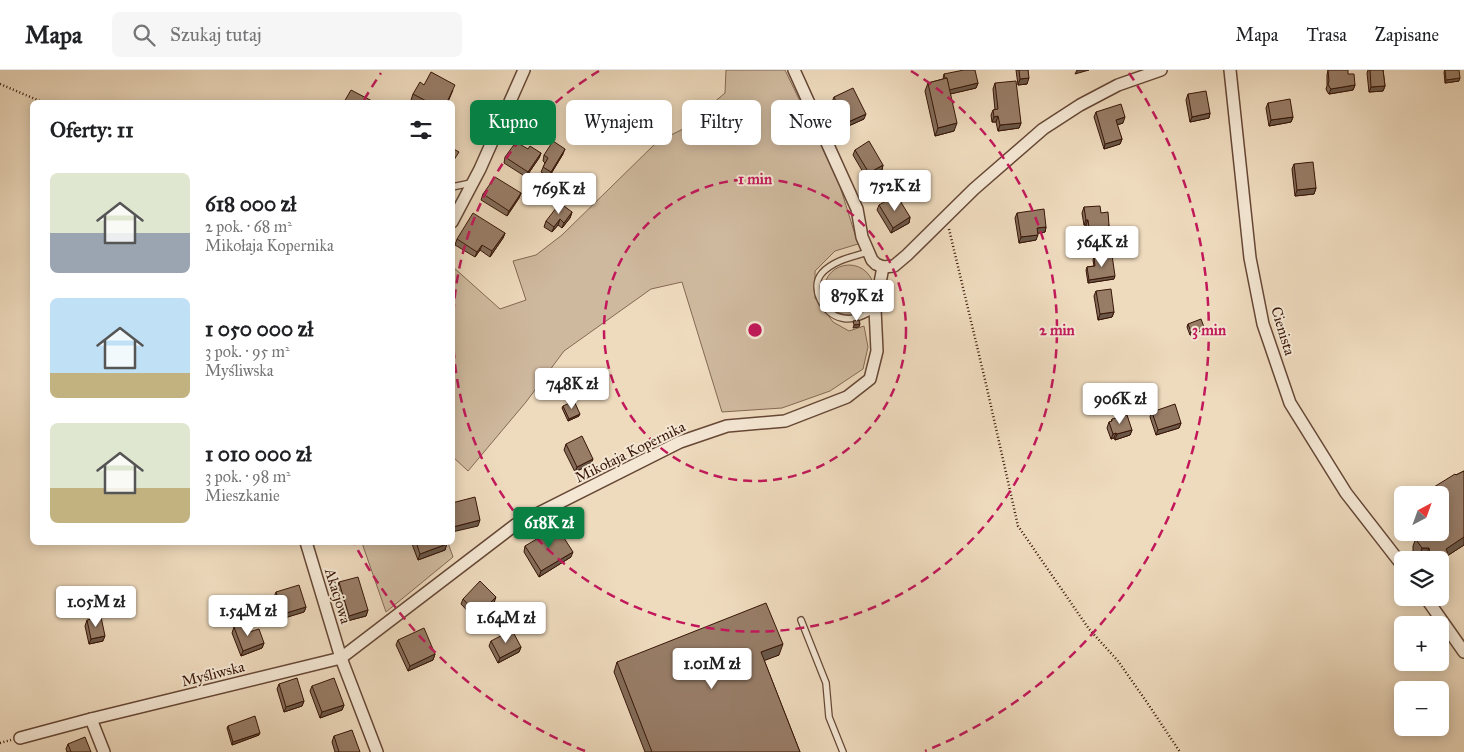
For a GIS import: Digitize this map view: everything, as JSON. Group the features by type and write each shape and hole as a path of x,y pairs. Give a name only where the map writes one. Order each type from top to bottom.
{"street":[{"path":"455,216 473,182 524,70"},
{"path":"794,70 856,210 862,237 868,252 872,260 883,268 894,266 907,255 974,189 1043,129 1080,105 1118,85 1161,70"},
{"name":"Cienista","path":"1230,70 1250,258 1263,324 1290,403 1346,492 1394,555"},
{"path":"875,309 883,268"},
{"name":"Mikołaja Kopernika","path":"341,658 515,525 680,442 727,426 785,421 847,397 870,379 877,351 875,309"},
{"name":"Akacjowa","path":"307,545 341,658 377,752"},
{"path":"1432,606 1464,652"},
{"name":"Myśliwska","path":"20,738 341,658"},
{"path":"92,719 104,752"}],"lane":[{"path":"455,187 473,182"},
{"path":"868,252 838,261 823,272 818,278 818,296 833,315 842,318 857,318 875,309"},
{"path":"801,620 826,683 828,711 843,752"}],"path":[{"path":"0,84 37,100"},
{"path":"946,216 1018,526 1089,629 1118,661 1146,700 1180,752"}],"shaded area":[{"path":"726,70 785,70 799,100 771,100 771,145 821,145 838,180 858,244 835,251 815,271 815,298 833,322 849,331 864,326 868,347 863,369 830,391 782,408 722,412 682,282 651,289 564,351 526,402 468,471 455,459 455,269 500,309 526,300 513,261 536,255 562,235 654,145 672,145 672,134 682,129 682,145 761,145 761,100 717,100 725,93"},
{"path":"844,265 854,265 867,272 874,285 874,295 867,308 854,315 844,315 835,311 828,304 824,295 824,285 828,276 835,269"},
{"path":"363,545 449,545 453,557 386,612"}],"building":[{"path":"975,70 978,83 949,90 947,78 945,78 944,74"},
{"path":"1019,70 1028,70 1029,78 1020,79"},
{"path":"1328,70 1348,70 1348,74 1354,74 1355,85 1331,89 1328,84"},
{"path":"1370,70 1383,70 1385,86 1371,87"},
{"path":"1445,70 1459,70 1460,78 1446,80"},
{"path":"431,72 455,85 448,100 424,100 413,94 420,82 424,85"},
{"path":"947,78 957,123 938,128 928,83"},
{"path":"1016,81 1021,123 1000,125 998,116 994,117 993,110 998,109 995,83"},
{"path":"853,88 866,114 850,121 850,100 835,100 834,97"},
{"path":"351,90 370,100 345,100"},
{"path":"1206,91 1210,113 1192,117 1188,94"},
{"path":"1290,99 1293,117 1271,120 1268,103"},
{"path":"1121,104 1125,117 1116,120 1122,139 1105,144 1096,112"},
{"path":"869,141 883,165 869,173 855,150"},
{"path":"556,143 565,149 551,172 543,167 548,158 544,155 550,145 556,145"},
{"path":"514,145 521,145 528,149 530,146 541,153 528,172 505,157"},
{"path":"455,150 459,152 455,158"},
{"path":"1313,162 1316,188 1297,190 1294,164"},
{"path":"495,177 521,193 509,211 483,194"},
{"path":"891,198 894,202 899,199 910,217 893,228 879,205"},
{"path":"560,203 572,212 564,223 560,219 554,227 546,221"},
{"path":"1100,206 1101,213 1108,212 1109,225 1104,231 1105,233 1090,235 1084,207"},
{"path":"1044,209 1046,227 1037,228 1038,235 1021,237 1017,213"},
{"path":"473,213 505,233 492,251 482,245 477,252 457,239"},
{"path":"1112,255 1115,276 1089,280 1087,267 1095,266 1094,257"},
{"path":"1111,289 1114,312 1100,314 1096,291"},
{"path":"1201,319 1204,327 1191,332 1188,324"},
{"path":"859,320 860,324 854,325 853,321"},
{"path":"574,401 580,414 569,419 563,406"},
{"path":"1175,404 1181,423 1158,430 1152,412"},
{"path":"1127,415 1132,430 1113,434 1109,422 1112,419"},
{"path":"582,436 593,459 577,467 566,444"},
{"path":"1464,471 1464,537 1446,549 1447,551 1430,551 1429,548 1422,548 1417,541 1449,541 1449,486 1436,486"},
{"path":"475,497 480,520 455,526 455,502"},
{"path":"557,527 573,552 541,571 525,546"},
{"path":"417,545 444,545 420,554"},
{"path":"358,577 368,610 349,616 339,582"},
{"path":"480,581 496,597 478,615 463,599"},
{"path":"299,585 306,607 283,614 276,592"},
{"path":"766,603 783,644 761,652 800,752 652,752 617,662"},
{"path":"101,617 105,636 91,639 87,620"},
{"path":"245,623 249,632 259,629 264,643 243,651 234,627"},
{"path":"424,628 435,654 410,666 398,640"},
{"path":"512,630 521,647 500,658 491,641"},
{"path":"297,678 304,701 286,707 279,684"},
{"path":"334,678 344,705 322,712 312,686"},
{"path":"255,716 260,733 233,742 228,726"},
{"path":"352,730 360,752 339,752 334,736"},
{"path":"85,737 91,752 71,752 68,744"}]}
